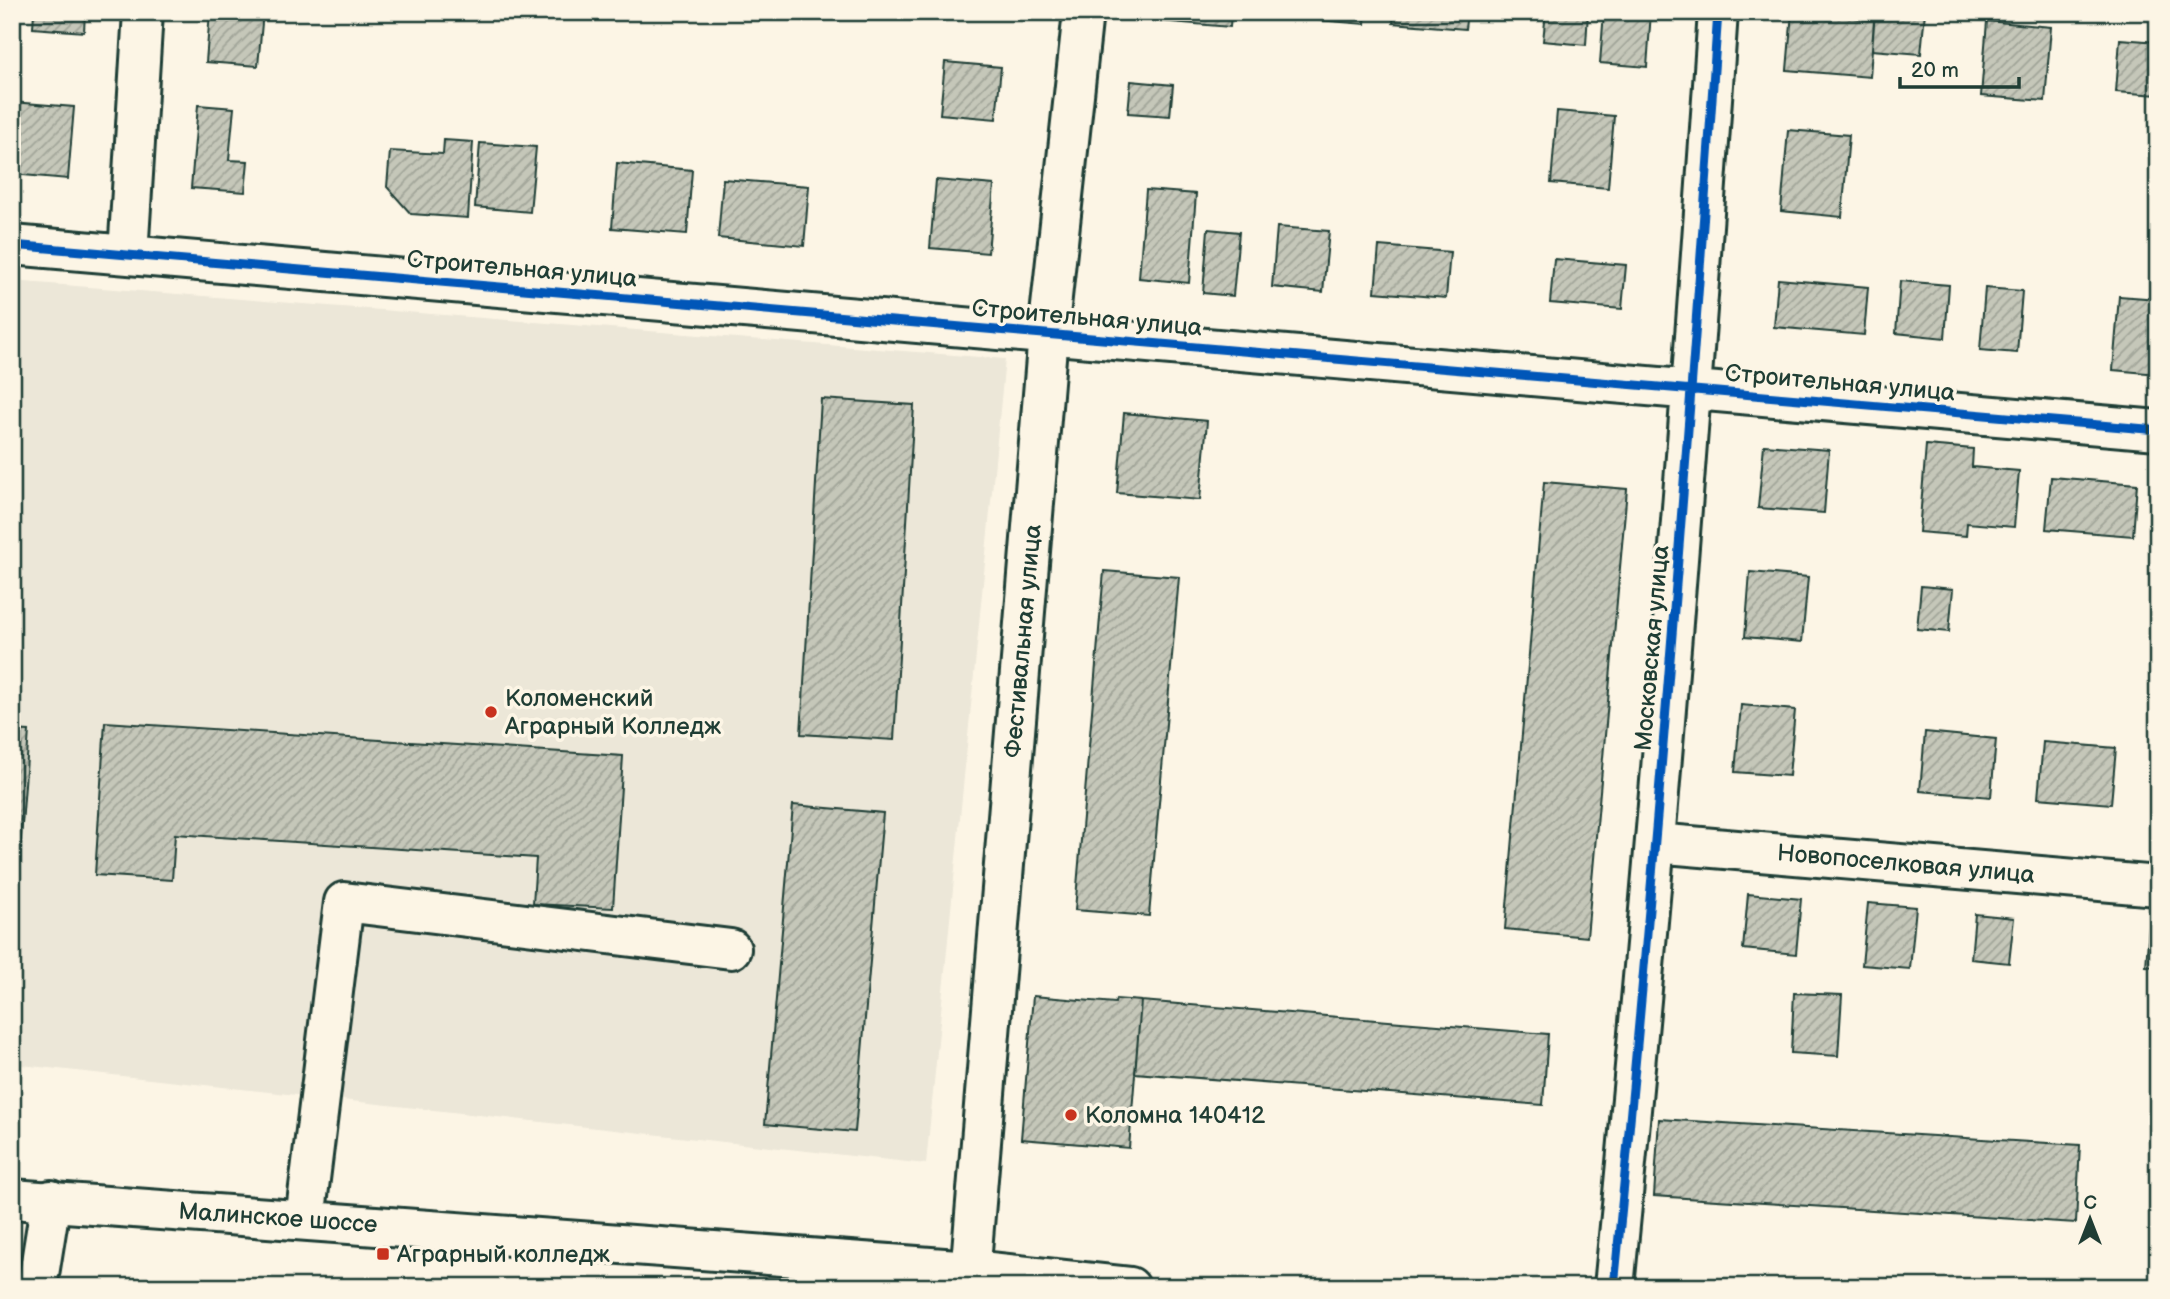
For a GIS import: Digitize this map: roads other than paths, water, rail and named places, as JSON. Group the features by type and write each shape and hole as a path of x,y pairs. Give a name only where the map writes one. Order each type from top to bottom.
{"street":[{"path":"128,255 143,12"},
{"name":"Фестивальная улица","path":"970,1279 1048,334 1083,12"},
{"name":"Московская улица","path":"1614,1287 1655,843 1692,389 1718,12"},
{"name":"Строительная улица","path":"12,245 2158,430"},
{"name":"Новопоселковая улица","path":"1655,843 2158,886"},
{"path":"305,1220 344,902 731,949"},
{"name":"Малинское шоссе","path":"12,1199 305,1220 970,1279 1130,1287"},
{"path":"37,1287 51,1200"}],"place":[{"name":"Коломенский Аграрный Колледж","path":"491,712"},
{"name":"Коломна 140412","path":"1071,1115"},
{"name":"Аграрный колледж","path":"383,1254"}]}
